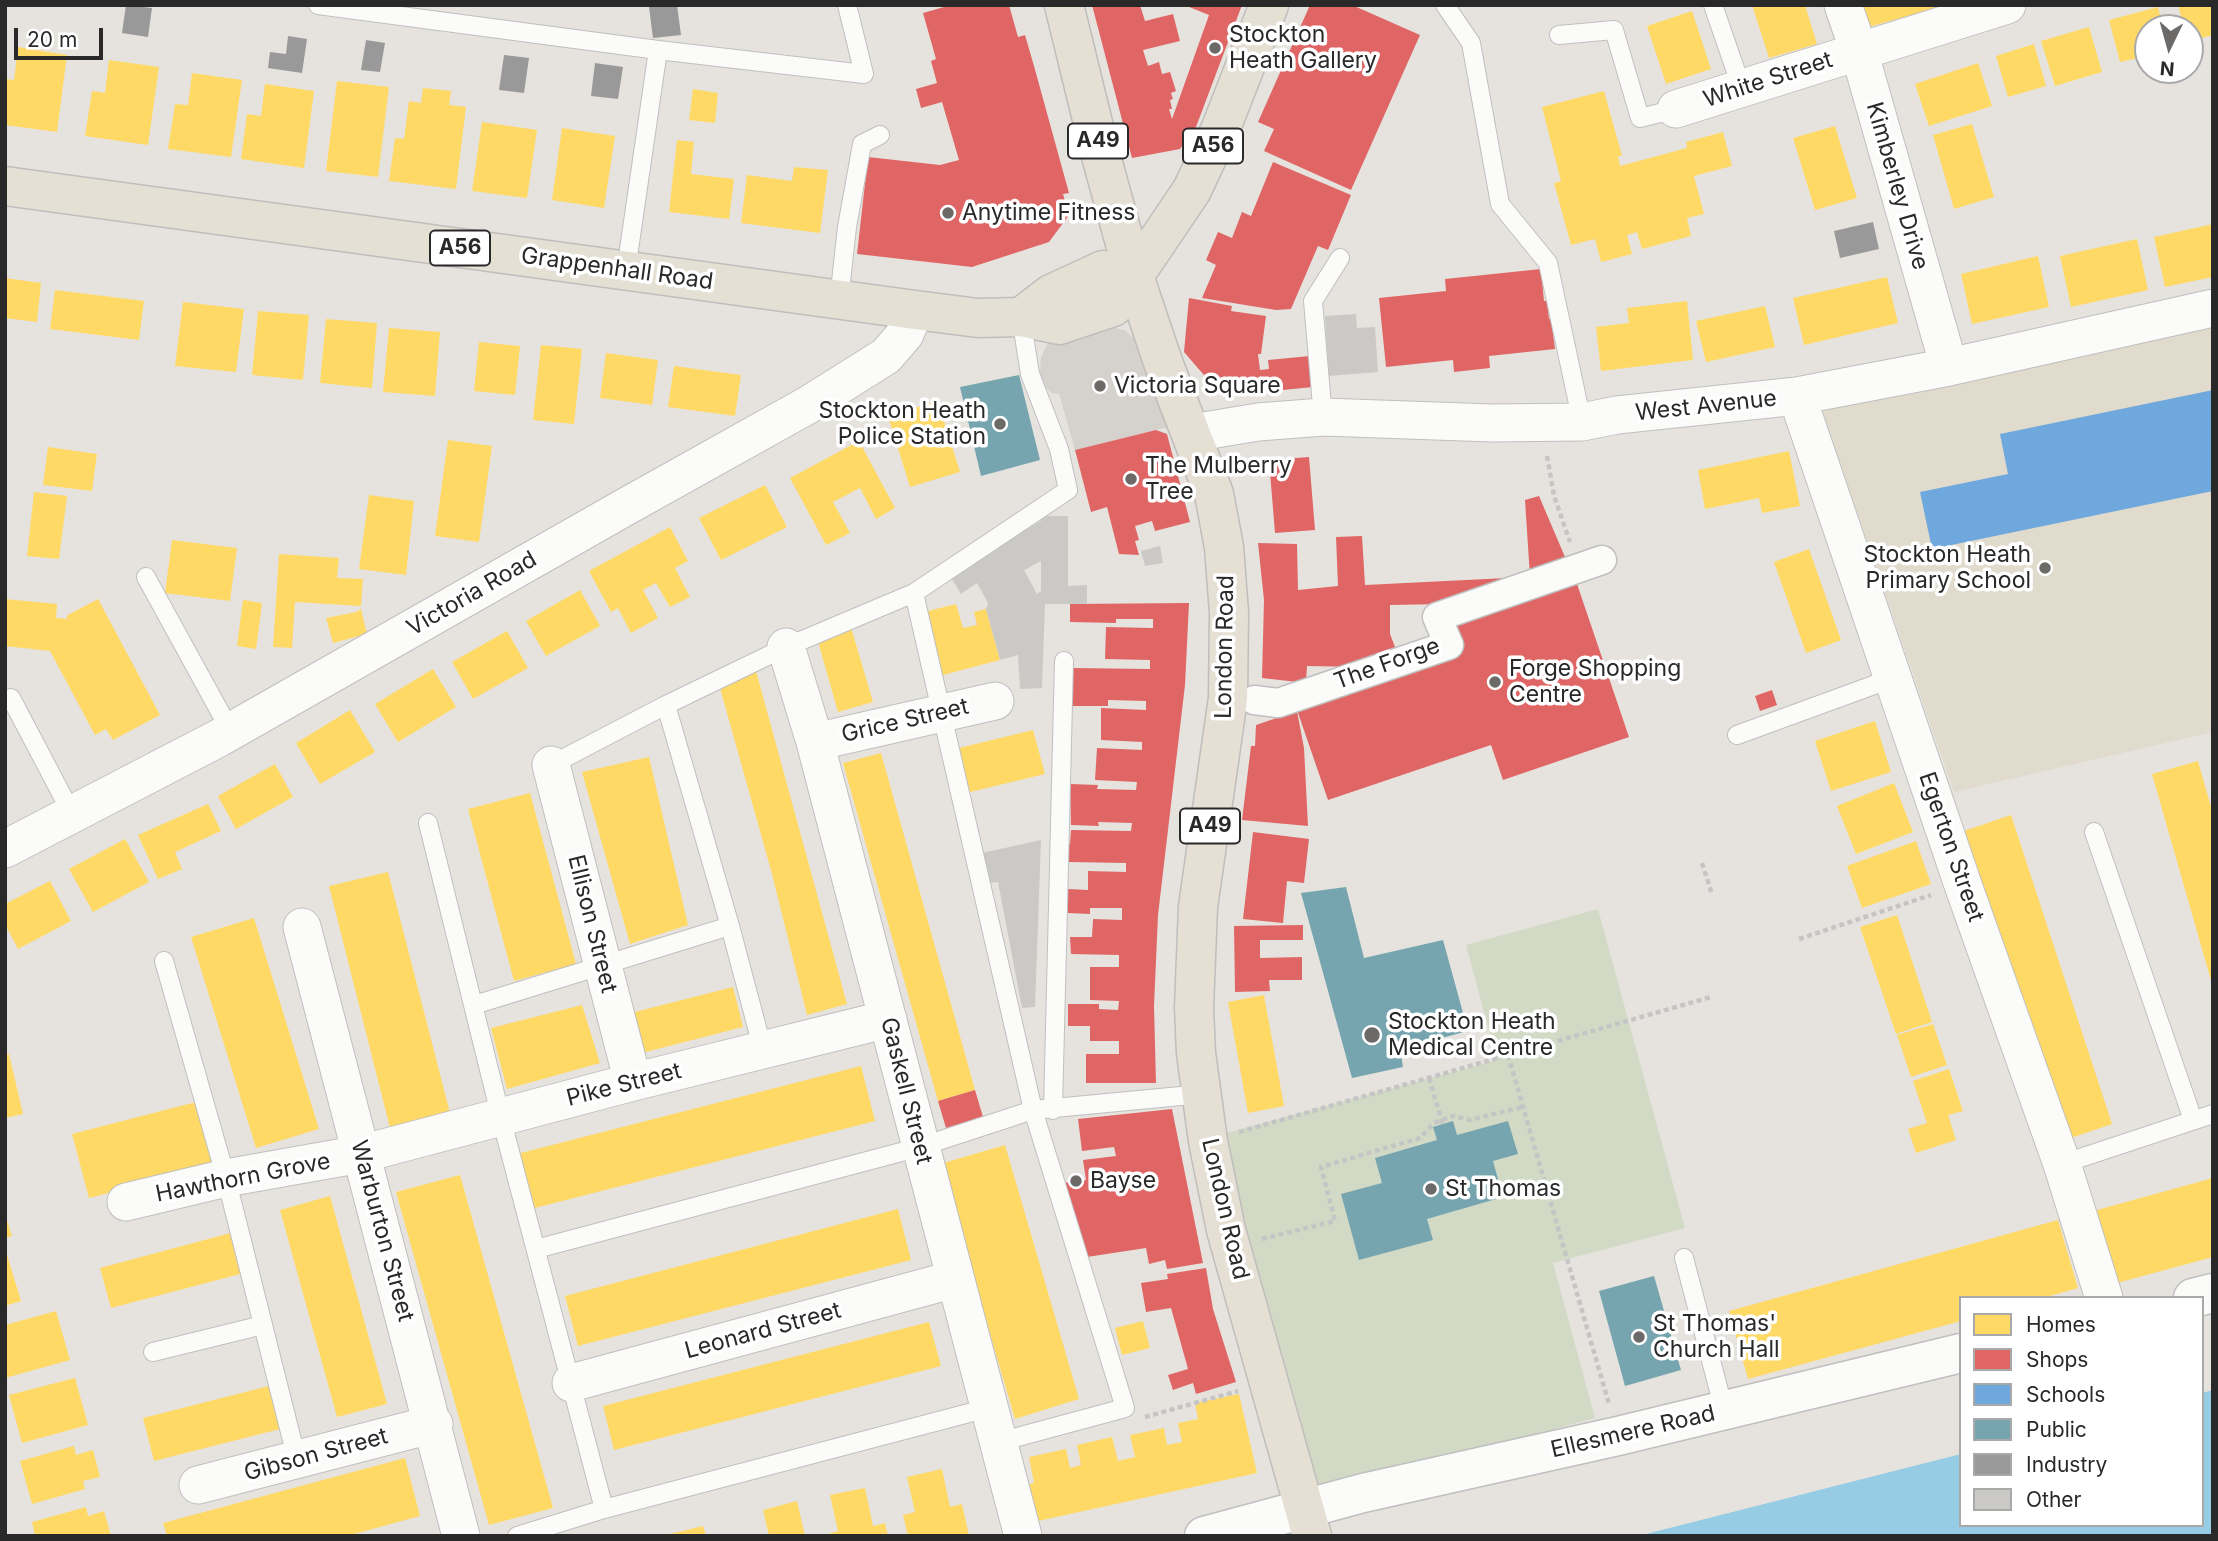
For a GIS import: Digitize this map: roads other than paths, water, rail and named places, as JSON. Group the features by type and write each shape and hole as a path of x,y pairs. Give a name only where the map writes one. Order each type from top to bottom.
{"highway":[{"name":"London Road","path":"1064,5 1101,156 1135,276 1163,362 1214,494 1224,547 1229,613 1228,698 1198,907 1194,1008 1208,1141 1226,1230 1308,1522"}],"main road":[{"name":"A56","path":"1135,276 1192,190 1221,128 1269,5"},
{"name":"Grappenhall Road","path":"5,186 915,310 978,318 1021,317"},
{"path":"1021,317 1051,293 1103,270 1135,276"},
{"name":"Ellesmere Road","path":"1204,1536 1308,1522 1363,1493 1618,1436 1959,1353"}],"street":[{"name":"Kimberley Drive","path":"1843,5 1859,51 1949,366"},
{"name":"White Street","path":"1676,109 2007,5"},
{"name":"West Avenue","path":"1192,433 1258,422 1323,417 1545,424 1582,422 1617,415 1797,396 1949,366 2213,308"},
{"name":"Victoria Road","path":"5,849 230,732 862,372 886,356 905,334 915,310"},
{"name":"Egerton Street","path":"1797,396 1963,885 2062,1164 2103,1296"},
{"name":"The Forge","path":"1254,700 1278,703 1449,645 1437,617 1591,564"},
{"name":"Gaskell Street","path":"786,647 816,742 1023,1536"},
{"name":"Grice Street","path":"816,742 995,701"},
{"name":"Ellison Street","path":"551,765 633,1082"},
{"name":"Warburton Street","path":"302,927 434,1424 461,1536"},
{"name":"Pike Street","path":"361,1154 633,1082 888,1019"},
{"name":"Hawthorn Grove","path":"126,1202 226,1178 361,1154"},
{"name":"Leonard Street","path":"571,1383 955,1279"},
{"name":"Gibson Street","path":"198,1485 434,1424"}],"lane":[{"path":"318,5 864,74 847,5"},
{"path":"1445,5 1471,43 1500,204 1548,263 1582,422"},
{"path":"1713,5 1742,89"},
{"path":"1559,34 1615,30 1640,118 1676,109"},
{"path":"626,270 658,50"},
{"path":"839,300 847,228 862,144 880,135"},
{"path":"1323,417 1313,301 1340,258"},
{"path":"551,765 786,647 914,593 1068,490 1059,449 1030,374 1021,317"},
{"path":"146,577 230,732"},
{"path":"914,593 1033,1110 1125,1408 999,1442"},
{"path":"1054,1110 1064,661"},
{"path":"1737,735 1893,678"},
{"path":"11,698 73,816"},
{"path":"666,705 763,1051"},
{"path":"428,823 501,1118 604,1509"},
{"path":"2094,832 2193,1120"},
{"path":"474,1005 730,926"},
{"path":"164,961 226,1178 297,1460"},
{"path":"536,1249 920,1147 1033,1110 1202,1094"},
{"path":"2062,1164 2213,1114"},
{"path":"1684,1258 1724,1410"},
{"path":"153,1352 263,1325"},
{"path":"517,1536 604,1509 988,1408"}],"water":[{"path":"2213,1390 2213,1536 1638,1536 1959,1455 1959,1527 2204,1527 2204,1392"}],"place":[{"name":"Stockton Heath Gallery","path":"1215,48"},
{"name":"Anytime Fitness","path":"948,213"},
{"name":"Victoria Square","path":"1100,386"},
{"name":"Stockton Heath Police Station","path":"1000,424"},
{"name":"The Mulberry Tree","path":"1131,479"},
{"name":"Stockton Heath Primary School","path":"2045,568"},
{"name":"Forge Shopping Centre","path":"1495,682"},
{"name":"Stockton Heath Medical Centre","path":"1372,1035"},
{"name":"Bayse","path":"1076,1181"},
{"name":"St Thomas","path":"1431,1189"},
{"name":"St Thomas' Church Hall","path":"1639,1337"}]}
